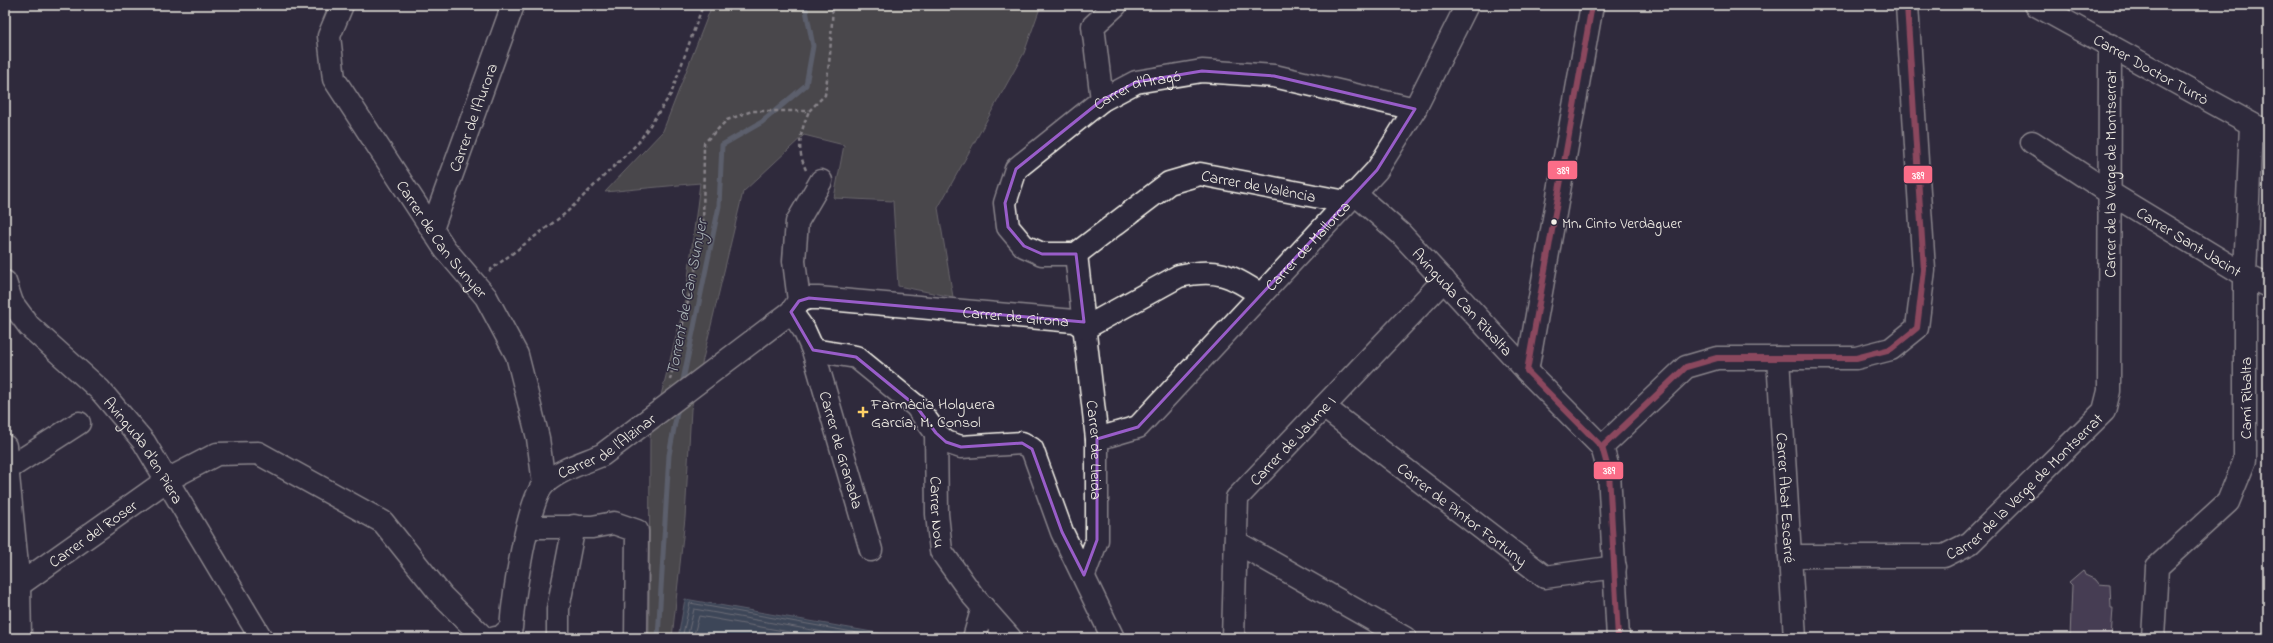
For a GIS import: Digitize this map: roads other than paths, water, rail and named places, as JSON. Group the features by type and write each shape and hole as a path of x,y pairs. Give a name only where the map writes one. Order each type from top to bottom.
{"street":[{"name":"Carrer de Can Sunyer","path":"342,5 329,36 334,79 432,229 446,249 486,297 517,355 538,438 544,484"},
{"name":"Carrer de l'Aurora","path":"432,229 513,5"},
{"path":"1102,100 1093,26 1116,5"},
{"name":"Carrer de Mallorca","path":"1097,440 1138,426 1377,170 1415,109 1467,5"},
{"path":"1527,371 1592,5"},
{"path":"1602,447 1686,366 1717,358 1856,358 1891,349 1917,328 1924,270 1906,5"},
{"name":"Carrer Doctor Turrò","path":"2036,5 2260,128"},
{"name":"Carrer de la Verge de Montserrat","path":"1790,556 1944,556 1970,543 2104,411 2109,391 2110,45"},
{"name":"Carrer d'Aragó","path":"1076,254 1042,254 1024,246 1008,227 1005,203 1016,170 1102,100 1136,82 1202,71 1274,76 1415,109"},
{"name":"Camí Ribalta","path":"2154,638 2157,567 2228,502 2245,460 2245,275 2260,128"},
{"name":"Carrer Sant Jacint","path":"2032,142 2110,193 2245,275 2268,286"},
{"name":"Carrer de València","path":"1076,254 1169,183 1200,174 1350,198"},
{"path":"795,307 794,261 797,222 818,186"},
{"name":"Avinguda Can Ribalta","path":"1350,198 1401,234 1527,371 1602,447 1609,472 1618,638"},
{"name":"Carrer de Lleida","path":"1076,254 1097,440 1097,540 1084,575"},
{"name":"Carrer de Girona","path":"795,307 809,298 1074,322 1085,328 1179,276 1196,272 1213,272 1240,280 1261,294"},
{"name":"Carrer de Jaume I","path":"1233,638 1237,498 1444,280"},
{"name":"Avinguda d'en Piera","path":"5,282 9,313 29,326 100,390 144,442 261,638"},
{"name":"Carrer de Granada","path":"795,307 813,350 871,550"},
{"name":"Carrer de l'Alzinar","path":"495,638 501,637 511,628 514,593 528,527 544,484 567,470 602,455 666,408 795,307"},
{"path":"813,350 856,357 916,406 936,434 946,442 961,448 1022,443 1032,449 1062,532 1113,638"},
{"name":"Carrer Abat Escarré","path":"1778,358 1795,638"},
{"name":"Carrer de Pintor Fortuny","path":"1324,407 1545,577 1615,566"},
{"path":"6,470 79,423"},
{"name":"Carrer Nou","path":"936,434 937,514 940,551 983,607 1010,638"},
{"path":"5,446 6,470 19,585 20,638"},
{"path":"167,480 217,454 258,453 383,522 442,596 484,638"},
{"name":"Carrer del Roser","path":"19,585 167,480"},
{"path":"528,527 592,527 614,522 637,531 636,638"},
{"path":"558,638 558,609 574,526"},
{"path":"1236,542 1405,638"},
{"path":"974,638 983,607"}],"water":[{"path":"685,599 889,635 891,638 678,638"}],"waterway":[{"name":"Torrent de Can Sunyer","path":"682,385 719,206 722,145 762,122 806,85 813,46 805,5"},
{"name":"Torrent de Can Sunyer","path":"658,638 669,455 678,407"}],"place":[{"name":"Mn. Cinto Verdaguer","path":"1554,222"},
{"name":"Farmàcia Holguera García, M. Consol","path":"863,412"}]}
